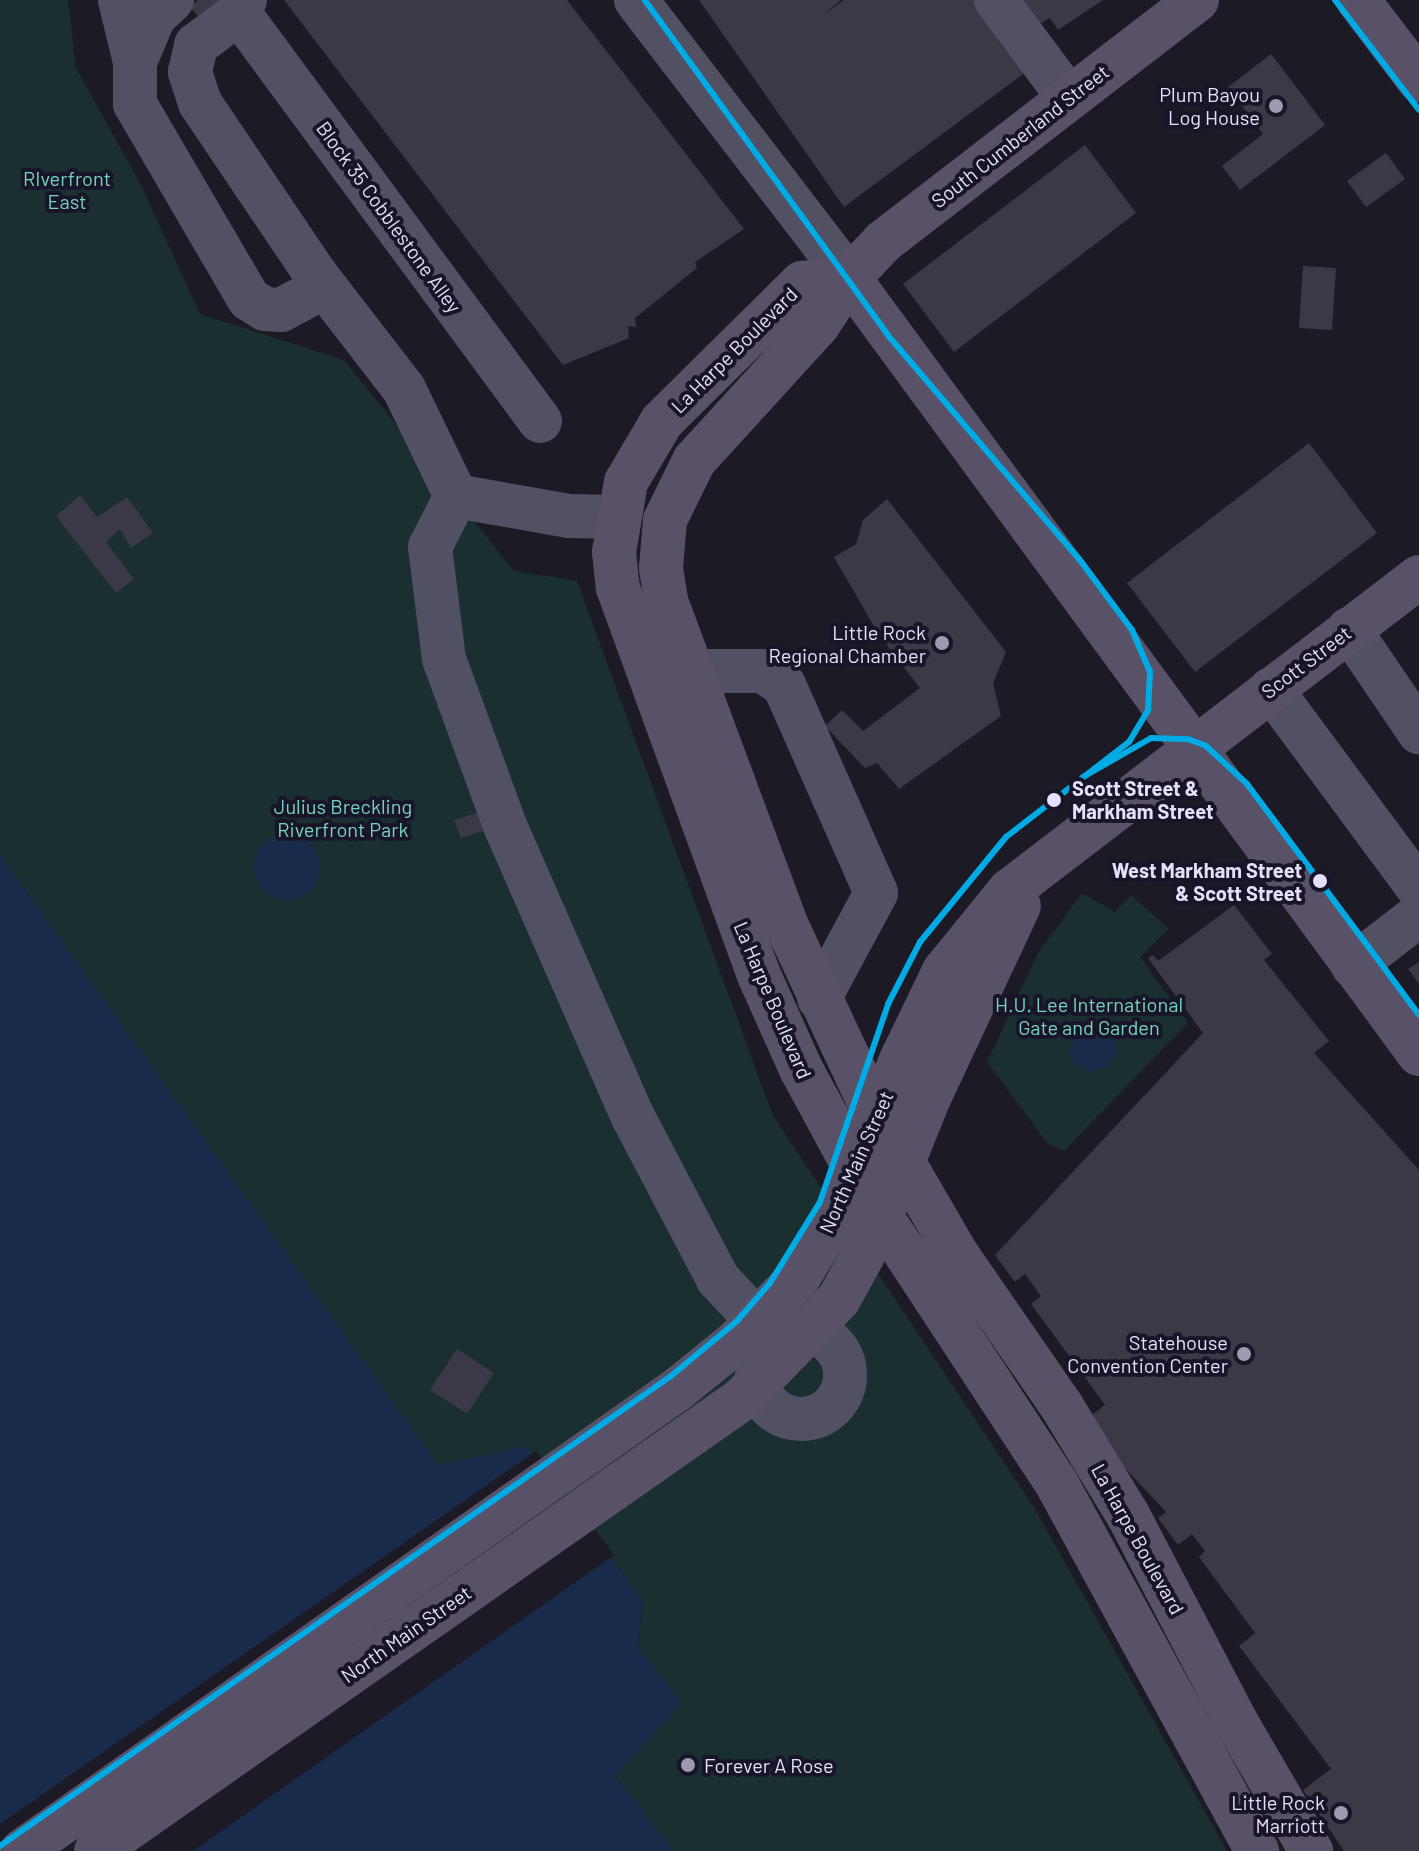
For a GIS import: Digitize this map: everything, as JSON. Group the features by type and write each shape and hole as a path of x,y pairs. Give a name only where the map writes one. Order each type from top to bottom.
{"main road":[{"name":"South Cumberland Street","path":"849,278 883,242 1197,0"},
{"path":"1358,0 1419,80"},
{"name":"La Harpe Boulevard","path":"849,278 802,283 662,421 626,482 616,517 618,588 758,973 801,1069 879,1213 1058,1486 1257,1851"},
{"name":"La Harpe Boulevard","path":"849,278 818,325 694,461 677,489 665,520 661,568 666,601 819,999 922,1198 1128,1515 1234,1718 1311,1851"},
{"path":"849,278 1419,1054"},
{"name":"Scott Street","path":"1194,747 1419,577"},
{"name":"North Main Street","path":"22,1851 679,1388 736,1342 798,1278 838,1213 902,1058 944,971 1009,891 1194,747"},
{"name":"North Main Street","path":"96,1851 742,1399 839,1299 873,1237 929,1098 1023,900 1057,851"}],"street":[{"path":"120,0 135,62 135,104 249,299 265,309 296,305 311,294 316,275"},
{"path":"135,62 154,17 172,0"},
{"path":"636,0 849,278"},
{"path":"996,0 1069,98"},
{"path":"242,6 196,45 190,72 200,103 316,275 404,389 456,496"},
{"name":"Block 35 Cobblestone Alley","path":"242,6 540,421"},
{"path":"456,496 569,516 616,517"},
{"path":"456,496 430,547 444,659 506,828 633,1117 718,1279 774,1339"},
{"path":"1349,629 1419,732"},
{"path":"692,671 763,671 784,685 876,893 819,999"},
{"path":"1271,689 1419,889"},
{"path":"1353,966 1419,915"}],"green space":[{"name":"Julius Breckling Riverfront Park","path":"0,0 68,0 76,68 141,185 200,314 344,360 514,571 577,581 773,1116 1035,1509 1227,1851 674,1851 615,1776 681,1703 638,1647 643,1601 527,1446 443,1473 0,855"},
{"name":"H.U. Lee International Gate and Garden","path":"1082,893 1115,912 1131,895 1169,929 1140,957 1188,1023 1064,1151 1048,1144 987,1062 1038,953"}],"water":[{"path":"280,834 294,834 306,839 315,848 320,867 318,880 311,891 294,900 280,900 268,895 259,886 254,874 254,860 259,848 268,839"},
{"path":"0,855 438,1465 527,1446 643,1601 638,1647 682,1703 615,1776 674,1851 0,1851"},
{"path":"1095,1027 1110,1035 1118,1052 1109,1059 1108,1070 1098,1067 1088,1074 1084,1066 1075,1066 1069,1049 1080,1033"}],"pier":[{"path":"536,1451 614,1555 193,1851 0,1851 0,1824"}],"building":[{"path":"198,0 226,0 202,21 190,7"},
{"path":"284,0 567,0 744,229 695,262 697,268 635,318 636,327 628,326 629,338 563,365"},
{"path":"699,0 841,0 822,16 844,0 977,0 1027,71 844,207"},
{"path":"1018,0 1103,0 1058,30 1050,18 1037,26"},
{"name":"Plum Bayou Log House","path":"1271,54 1325,125 1240,190 1222,166 1263,134 1228,87"},
{"path":"1085,145 1136,213 954,352 903,284"},
{"path":"1386,153 1405,179 1366,207 1347,181"},
{"path":"1303,266 1336,268 1332,330 1299,328"},
{"path":"1309,443 1377,533 1195,672 1127,583"},
{"path":"80,495 97,517 127,497 153,533 131,548 120,529 106,542 134,579 116,593 56,516"},
{"name":"Little Rock Regional Chamber","path":"887,499 1006,652 993,683 1001,716 899,789 877,763 865,768 825,726 842,710 863,731 920,688 879,635 834,557 856,544 863,520"},
{"path":"480,812 486,830 461,838 454,820"},
{"name":"Statehouse Convention Center","path":"1234,905 1272,954 1264,960 1329,1041 1314,1053 1419,1170 1419,1851 1344,1851 1303,1790 1331,1769 1239,1646 1255,1633 1199,1557 1205,1551 1192,1534 1178,1545 1158,1518 1166,1512 1123,1466 1092,1415 1105,1405 1031,1304 1041,1296 1025,1274 1015,1282 995,1255 1203,1033 1148,958 1153,955 1158,961"},
{"path":"1419,962 1419,984 1408,969"},
{"path":"457,1349 494,1373 467,1414 430,1390"}],"transit line":[{"path":"0,1846 671,1376 737,1321 770,1283 820,1202 888,1004 920,942 1006,837 1129,742 1148,710 1150,672 1132,630 1079,559 888,335 645,0"},
{"path":"1335,0 1419,110"},
{"path":"1083,777 1151,738 1188,739 1206,746 1247,784 1419,1015"}],"place":[{"name":"Plum Bayou Log House","path":"1276,106"},
{"name":"Little Rock Regional Chamber","path":"942,643"},
{"name":"Scott Street & Markham Street","path":"1054,800"},
{"name":"West Markham Street & Scott Street","path":"1320,881"},
{"name":"Statehouse Convention Center","path":"1244,1354"},
{"name":"Forever A Rose","path":"688,1765"},
{"name":"Little Rock Marriott","path":"1341,1813"}],"park label":[{"name":"RIverfront East","path":"67,190"}]}
